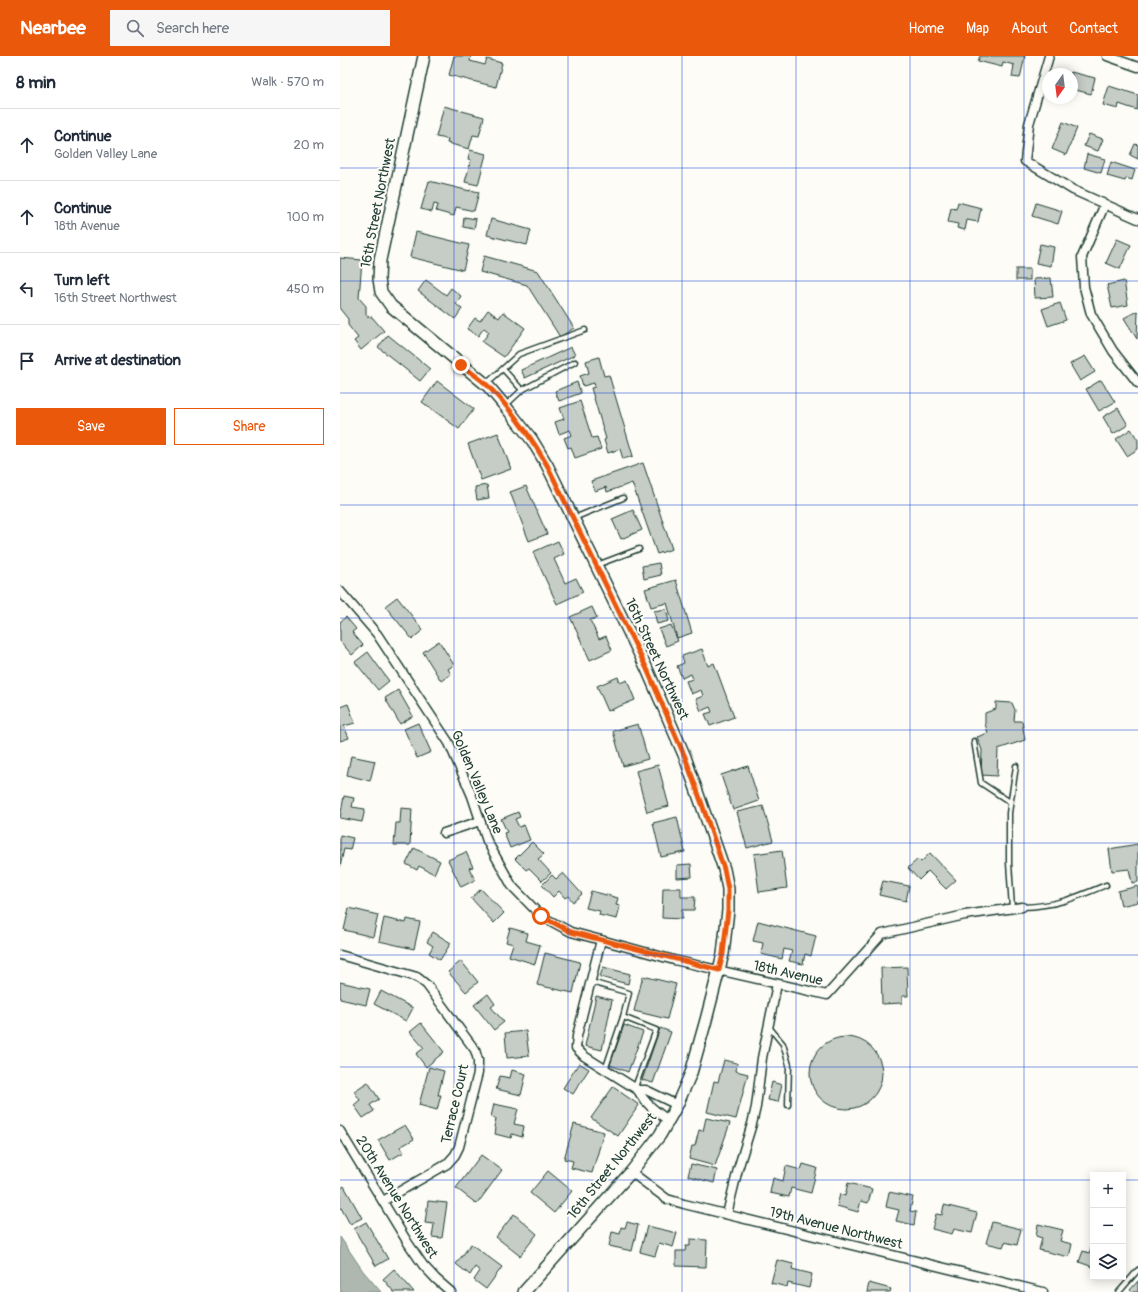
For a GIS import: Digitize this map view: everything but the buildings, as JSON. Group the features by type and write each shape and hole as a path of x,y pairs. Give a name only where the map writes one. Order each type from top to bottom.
{"street":[{"name":"16th Street Northwest","path":"424,56 380,260 379,279 381,292 391,306 486,385 505,405 536,446 547,465 647,669 685,757 724,869 728,889 728,910 723,954 719,970 691,1073 669,1121 631,1172 524,1292"},
{"path":"1048,56 1029,124 1025,161 1073,190 1138,219"},
{"path":"1107,56 1138,67"},
{"path":"1105,204 1082,257 1084,287 1090,314 1113,352 1138,383"},
{"name":"Golden Valley Lane","path":"340,591 377,634 449,743 472,796 487,841 512,886 541,916 571,932"},
{"path":"444,832 480,821"},
{"name":"18th Avenue","path":"571,932 719,970 827,995 882,934 965,915 1022,907"},
{"path":"601,940 577,1036 576,1048 584,1056 636,1089 650,1106 669,1121"},
{"name":"Terrace Court","path":"340,955 417,977 427,985 475,1050 478,1060 478,1073 459,1147 455,1155 447,1164 383,1201"},
{"path":"727,1214 738,1169 754,1119 762,1058 777,984"},
{"path":"636,1089 646,1090 677,1105"},
{"name":"20th Avenue Northwest","path":"340,1131 423,1265 451,1292"},
{"name":"19th Avenue Northwest","path":"631,1172 667,1199 1043,1292"}],"lane":[{"path":"486,385 519,354 585,330"},
{"path":"505,405 522,390 575,362"},
{"path":"503,369 522,390"},
{"path":"573,518 623,498"},
{"path":"596,565 639,549"},
{"path":"974,741 981,783 1010,802"},
{"path":"1012,908 1009,863 1009,813 1016,766"},
{"path":"1022,907 1043,906 1070,900 1106,885"},
{"path":"590,981 629,993 623,1017 605,1070"},
{"path":"623,1017 656,1030 636,1089"},
{"path":"769,1027 783,1044 789,1065 788,1105"},
{"path":"1119,1292 1138,1270"}],"shaded area":[{"path":"340,1237 363,1271 381,1292 340,1292"}],"route":[{"path":"461,365 488,386 532,440 547,465 647,669 685,757 724,869 728,889 728,910 723,954 719,970 674,960 571,932 541,916"}]}
